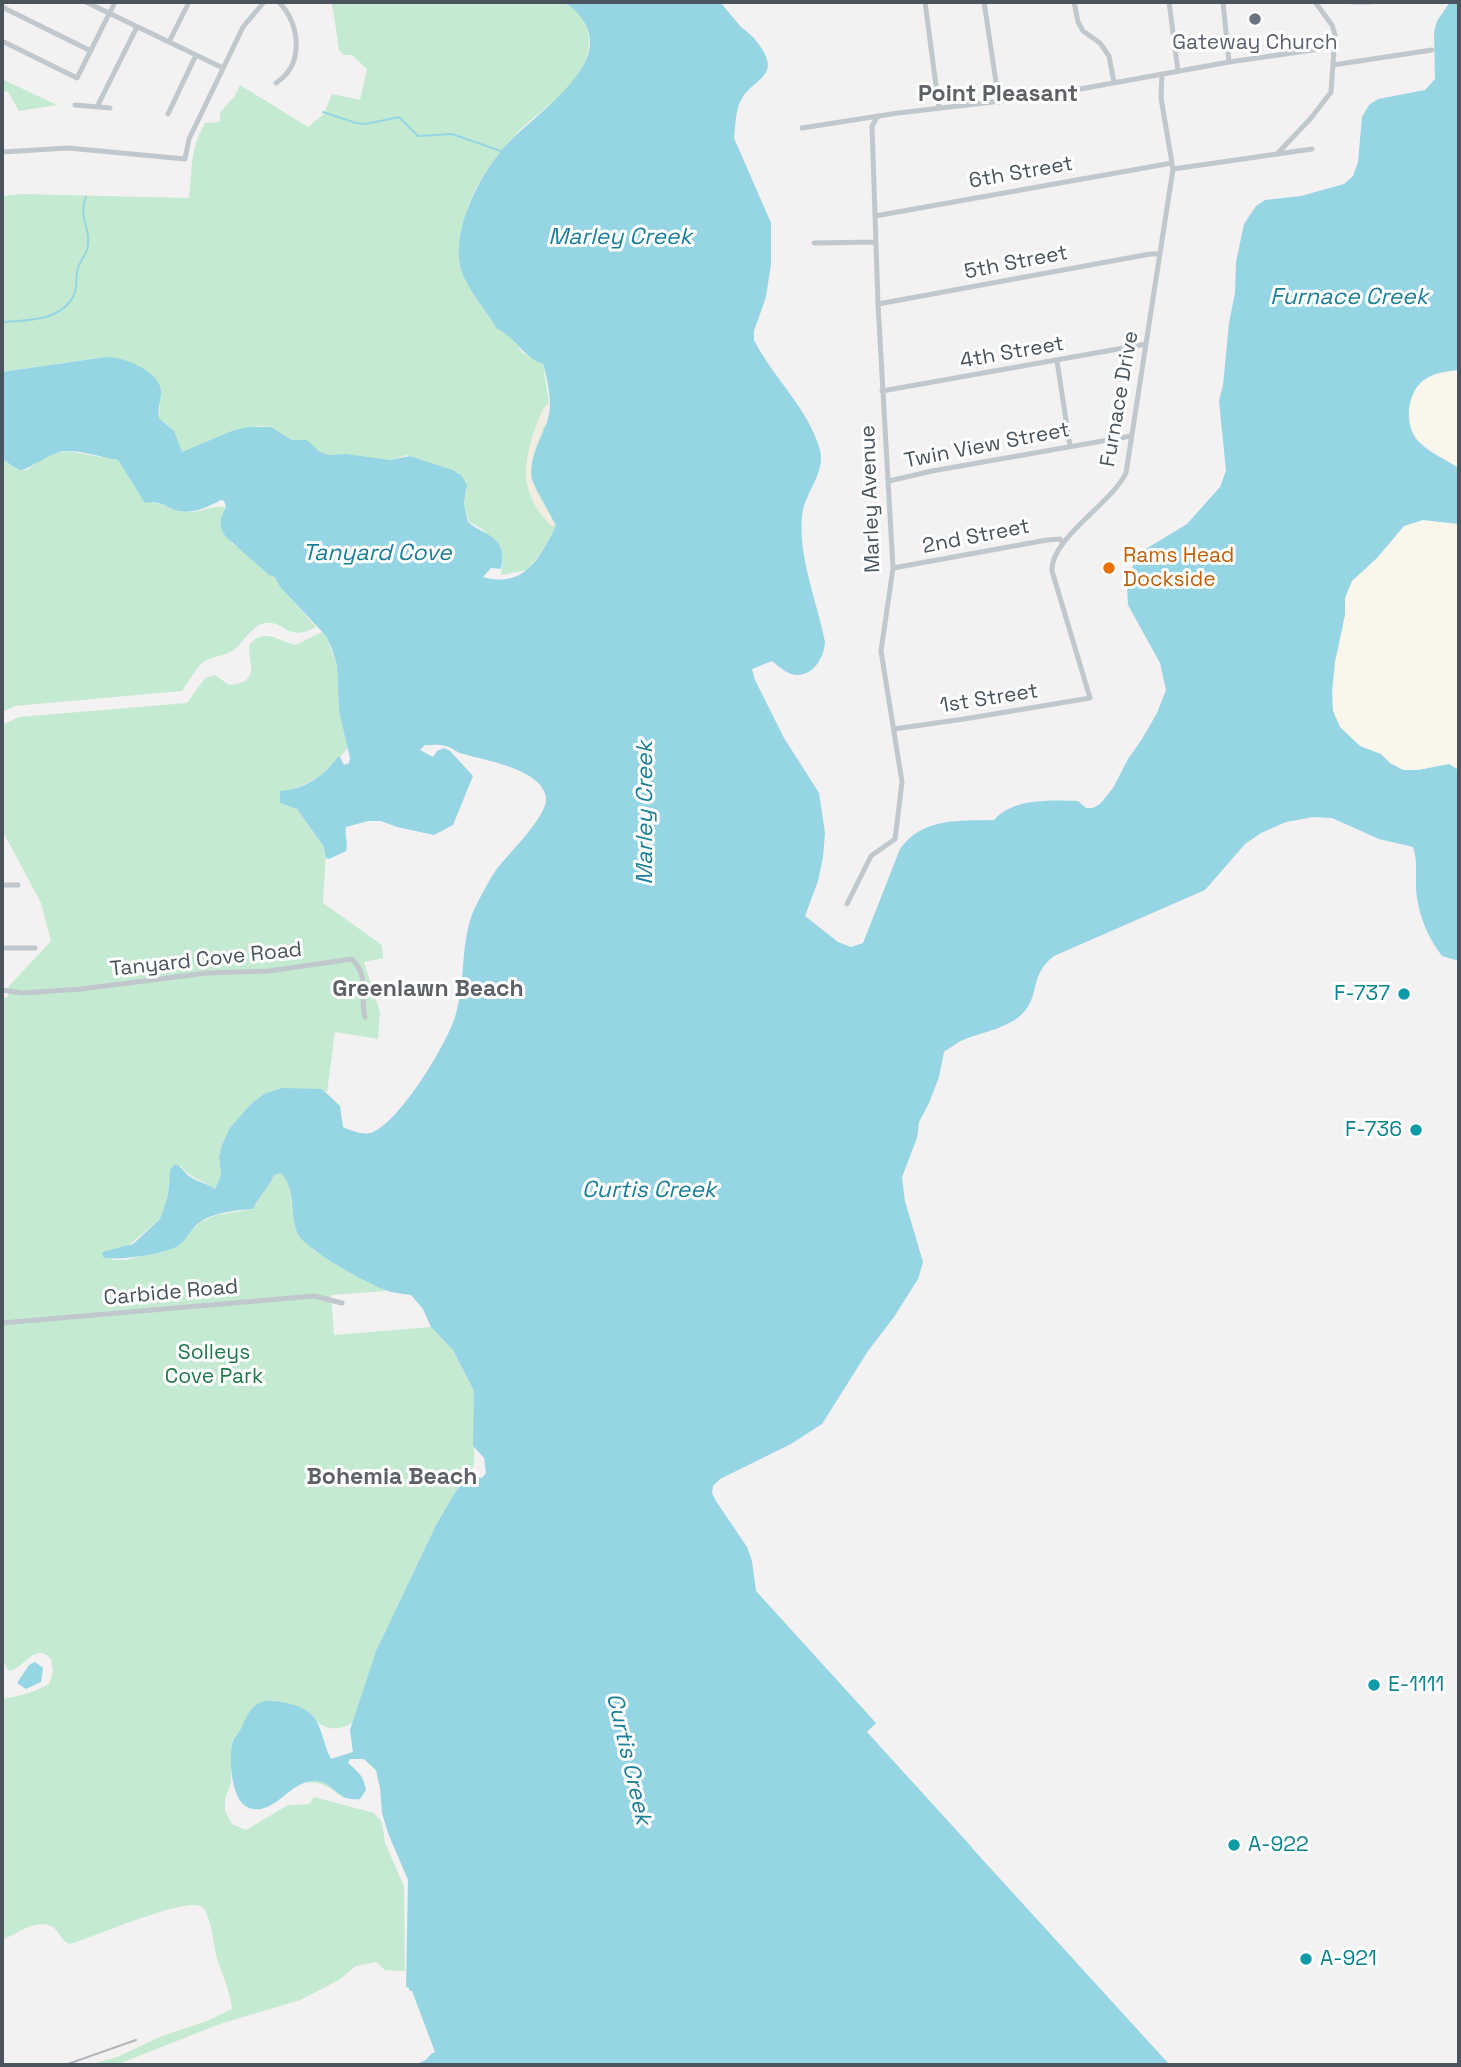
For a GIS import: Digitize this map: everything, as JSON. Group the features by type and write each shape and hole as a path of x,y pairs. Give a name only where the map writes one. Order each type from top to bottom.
{"street":[{"path":"86,2 223,68"},
{"path":"2,41 77,78 115,2"},
{"path":"169,42 189,2"},
{"path":"2,152 68,148 185,159 189,139 246,22 264,2"},
{"path":"276,83 286,76 292,66 297,44 294,24 279,2"},
{"path":"925,2 939,108"},
{"path":"984,2 999,102"},
{"path":"1074,2 1078,22 1083,31 1100,43 1110,56 1114,83"},
{"path":"1169,2 1178,71"},
{"path":"1223,2 1229,62"},
{"path":"1277,154 1327,100 1331,92 1335,35 1332,25 1315,2"},
{"path":"1352,2 1369,2"},
{"path":"2,7 91,51"},
{"path":"97,107 136,27"},
{"path":"802,128 999,102 1229,62 1334,47"},
{"path":"1333,65 1432,50"},
{"path":"168,114 196,55"},
{"name":"Furnace Drive","path":"1088,699 1090,695 1052,571 1052,558 1062,543 1117,488 1126,473 1172,166 1161,98 1162,74"},
{"path":"75,105 110,108"},
{"name":"Marley Avenue","path":"847,904 871,856 895,839 902,782 881,651 892,568 872,126 878,116"},
{"name":"6th Street","path":"875,216 1172,166 1312,149"},
{"path":"814,243 876,242"},
{"name":"5th Street","path":"878,304 1160,254"},
{"name":"4th Street","path":"882,391 1146,344"},
{"path":"1057,361 1070,446"},
{"name":"Twin View Street","path":"889,481 1131,436"},
{"name":"2nd Street","path":"892,568 1047,540 1060,539 1062,543"},
{"name":"1st Street","path":"894,729 1088,699"},
{"path":"2,886 18,885"},
{"path":"2,948 34,948"},
{"name":"Tanyard Cove Road","path":"2,990 22,993 81,989 207,973 269,971 352,959 362,972 365,1017"},
{"name":"Carbide Road","path":"2,1323 314,1296 342,1303"}],"shaded area":[{"path":"1459,370 1459,468 1418,441 1409,426 1409,406 1418,384 1429,377"},
{"path":"1423,520 1459,524 1459,770 1438,765 1419,770 1403,770 1381,754 1360,746 1347,736 1333,711 1335,662 1345,615 1345,598 1352,581 1377,558 1404,526"}],"green space":[{"path":"330,2 565,2 579,14 587,28 587,56 581,70 562,94 526,124 499,153 476,188 464,223 470,253 490,316 497,328 505,330 523,353 543,364 549,403 543,409 557,525 543,550 527,570 501,575 503,556 482,529 469,522 464,503 467,489 458,473 453,470 407,455 390,460 329,455 320,452 307,441 292,440 271,427 260,426 234,430 182,452 170,427 159,418 161,388 106,357 2,372 2,196 22,194 189,198 192,159 200,133 205,123 220,122 220,112 234,97 240,85 308,127 324,114 332,94 360,100 367,69 352,55 343,55 339,50"},
{"path":"2,79 57,105 19,111 8,92 2,90"},
{"path":"68,451 118,460 145,502 188,512 226,507 223,511 232,544 276,577 280,587 316,627 298,633 272,623 260,625 232,651 201,664 182,691 15,706 2,712 2,459 20,470 27,470 54,452"},
{"name":"Solleys Cove Park","path":"322,632 337,665 339,711 349,747 335,763 310,782 280,791 281,803 297,809 324,847 326,853 323,903 382,945 383,958 364,962 380,1012 378,1039 335,1032 327,1092 322,1089 240,1118 229,1129 222,1145 219,1155 221,1175 215,1189 189,1174 181,1166 169,1176 168,1195 160,1219 111,1260 126,1260 177,1246 200,1222 216,1215 253,1209 274,1174 281,1173 288,1180 293,1216 313,1250 386,1291 331,1295 334,1335 431,1327 453,1350 474,1391 474,1464 470,1475 462,1476 463,1484 436,1525 376,1651 380,1788 376,1770 364,1759 350,1759 348,1763 362,1776 366,1790 344,1798 322,1784 305,1783 324,1748 331,1759 353,1752 350,1730 352,1723 330,1728 301,1708 273,1700 232,1741 231,1782 225,1799 225,1811 232,1824 246,1830 288,1805 309,1804 314,1797 374,1813 382,1822 385,1843 404,1886 405,1971 385,1970 376,1962 356,1966 339,1980 300,2000 220,2024 116,2065 89,2065 117,2057 232,2009 210,1924 202,1907 193,1905 160,1912 70,1944 54,1928 42,1924 28,1927 2,1940 2,1699 26,1694 49,1684 53,1672 51,1659 45,1654 35,1654 9,1671 2,1660 2,998 8,997 9,986 51,941 41,903 2,830 2,725 19,717 187,703 205,678 215,675 229,685 246,680 251,672 249,645 260,637 271,637 296,645"}],"sand":[{"path":"549,403 535,449 532,477 542,502 557,525 552,526 535,505 526,470 534,432 541,413"}],"water":[{"path":"565,2 720,2 755,40 768,63 764,76 739,104 734,138 771,223 771,264 766,297 754,331 754,340 808,421 820,450 820,467 806,499 802,532 805,563 825,642 818,663 804,674 791,674 772,661 752,669 784,738 819,793 825,833 823,857 818,881 805,916 838,942 851,947 863,943 900,849 919,831 942,823 994,820 1011,808 1033,802 1078,801 1086,808 1093,808 1100,804 1113,788 1157,713 1166,690 1160,663 1128,605 1127,585 1134,562 1144,550 1187,524 1220,487 1226,471 1219,401 1235,293 1236,262 1244,224 1256,206 1265,200 1301,196 1344,184 1353,176 1358,162 1362,117 1369,105 1378,99 1425,90 1435,79 1434,32 1437,21 1450,2 1459,2 1459,370 1435,374 1420,383 1411,398 1409,416 1410,426 1418,441 1459,468 1459,524 1423,520 1404,526 1377,558 1352,581 1345,598 1345,615 1332,692 1333,711 1340,727 1360,746 1381,754 1403,770 1449,764 1459,770 1459,961 1442,956 1420,914 1413,847 1379,839 1332,818 1313,817 1286,822 1261,833 1245,844 1205,890 1054,956 1041,970 1032,999 1023,1013 1003,1026 963,1040 944,1052 939,1077 919,1122 917,1138 902,1177 905,1201 923,1262 918,1279 894,1317 868,1351 822,1424 791,1444 720,1479 713,1486 712,1493 747,1547 756,1591 876,1723 867,1732 1170,2065 414,2065 426,2060 431,2054 406,1987 408,1880 382,1813 376,1770 364,1759 350,1759 348,1763 360,1775 366,1790 360,1799 346,1798 323,1782 317,1781 299,1785 275,1803 258,1809 243,1804 235,1789 231,1770 233,1742 252,1708 261,1702 286,1703 309,1712 316,1720 331,1759 353,1752 350,1730 376,1651 436,1525 456,1491 470,1475 482,1478 486,1473 484,1458 473,1446 474,1391 453,1350 431,1327 423,1309 411,1295 388,1291 365,1281 303,1241 295,1227 289,1186 281,1173 274,1175 253,1209 212,1216 197,1225 178,1246 130,1258 103,1257 102,1252 133,1244 160,1219 168,1195 170,1170 175,1164 192,1178 215,1189 221,1175 219,1156 229,1129 250,1105 264,1094 282,1088 322,1089 340,1106 343,1127 362,1133 373,1132 396,1113 432,1063 455,1017 461,991 466,938 475,907 496,870 541,814 546,797 542,787 522,772 448,747 425,745 420,750 433,757 437,751 444,748 450,751 473,776 453,825 434,835 381,821 368,821 346,827 346,851 326,858 324,847 297,809 280,803 280,791 298,788 313,781 338,757 344,765 349,763 339,711 337,665 326,636 280,587 275,577 269,575 226,537 221,526 226,507 224,501 185,512 162,504 145,503 118,460 84,453 59,452 23,470 2,459 2,372 106,357 139,366 159,383 159,418 174,431 182,452 234,430 271,427 292,440 307,440 320,452 329,455 346,454 390,460 410,456 453,470 462,476 467,485 464,503 468,522 494,538 501,550 501,569 491,568 483,577 498,580 520,574 537,559 556,526 532,480 531,471 549,414 547,382 543,364 528,356 497,329 474,295 461,268 459,244 465,215 477,187 493,161 555,100 585,62 590,42 584,22"},
{"path":"35,1662 43,1668 41,1682 26,1689 17,1683 29,1665"}],"pier":[{"path":"975,1845 1173,2065 1170,2065 972,1848"},
{"path":"408,1987 412,1991 435,2052 426,2056 403,1989"}],"waterway":[{"path":"323,112 366,124 399,117 418,136 452,134 501,151"},
{"path":"2,322 42,318 68,304 75,292 78,268 88,248 83,211 86,197"}],"railway":[{"path":"65,2065 136,2040"}],"place":[{"name":"Gateway Church","path":"1255,19"},
{"name":"Rams Head Dockside","path":"1109,568"},
{"name":"F-737","path":"1404,994"},
{"name":"F-736","path":"1416,1130"},
{"name":"E-1111","path":"1374,1685"},
{"name":"A-922","path":"1234,1845"},
{"name":"A-921","path":"1306,1959"}],"district":[{"name":"Point Pleasant","path":"998,95"},
{"name":"Greenlawn Beach","path":"428,990"},
{"name":"Bohemia Beach","path":"392,1478"}],"water label":[{"name":"Marley Creek","path":"620,238"},
{"name":"Furnace Creek","path":"1349,298"},
{"name":"Tanyard Cove","path":"377,554"},
{"name":"Marley Creek","path":"646,813"},
{"name":"Curtis Creek","path":"649,1191"},
{"name":"Curtis Creek","path":"628,1759"}]}
